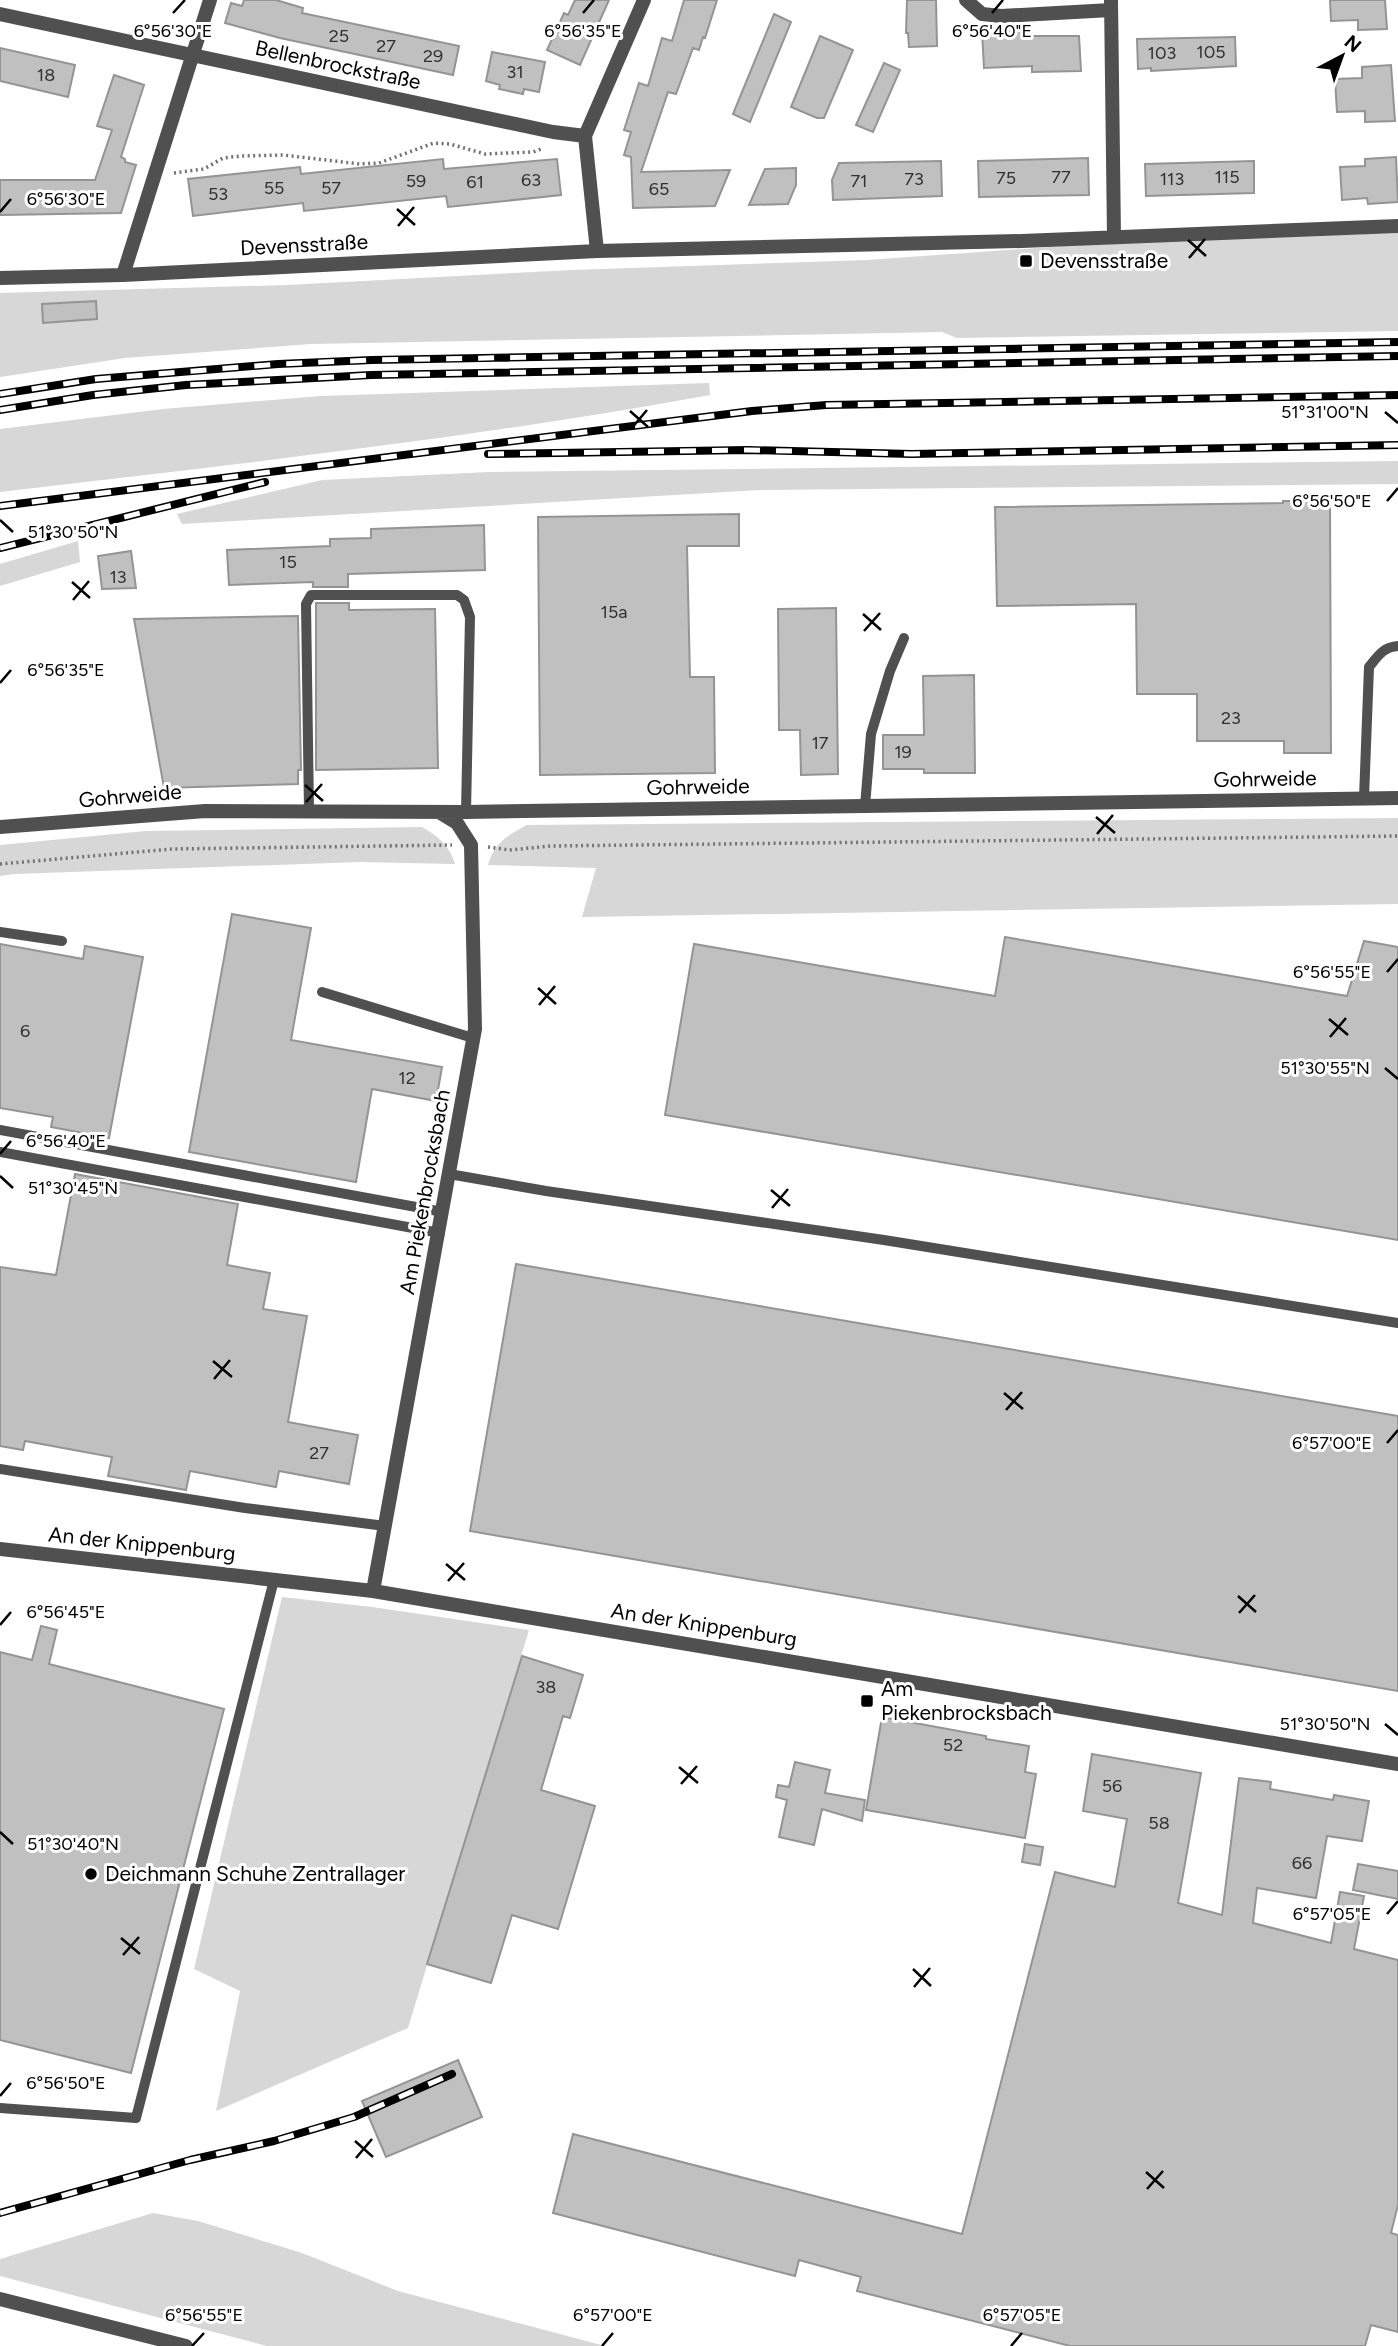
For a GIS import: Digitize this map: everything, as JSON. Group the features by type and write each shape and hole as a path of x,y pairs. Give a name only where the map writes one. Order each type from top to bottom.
{"street":[{"path":"123,275 210,0"},
{"path":"597,251 585,136 644,0"},
{"path":"966,0 982,14 1001,16 1111,5 1114,237"},
{"name":"Bellenbrockstraße","path":"0,14 553,132 585,136"},
{"name":"Devensstraße","path":"0,278 123,275 597,251 1114,237 1398,226"},
{"name":"Gohrweide","path":"0,827 205,811 438,812 1398,798"},
{"name":"Am Piekenbrocksbach","path":"373,1591 440,1233 473,1038 471,845 457,823 438,812"},
{"name":"An der Knippenburg","path":"0,1549 373,1591 1398,1764"},
{"path":"0,2299 186,2346"}],"lane":[{"path":"309,811 306,604 311,595 457,595 464,600 470,617 466,811"},
{"path":"865,806 871,734 890,671 904,638"},
{"path":"1364,798 1369,667 1379,654 1389,647 1398,646"},
{"path":"0,932 62,941"},
{"path":"322,992 473,1038"},
{"path":"0,1130 443,1212"},
{"path":"0,1152 440,1233"},
{"path":"449,1174 545,1191 884,1240 1398,1323"},
{"path":"0,1469 245,1508 385,1526"},
{"path":"0,2108 136,2118 274,1580"}],"path":[{"path":"154,176 204,169 223,159 240,156 284,155 360,164 379,163 434,143 485,154 533,152 542,148 553,132"},
{"path":"520,849 551,846 1398,836"},
{"path":"0,864 172,849 428,845"}],"shaded area":[{"path":"1398,233 1398,331 957,338 942,332 311,344 125,358 0,377 0,293 287,285 572,270 867,260 1120,242"},
{"path":"709,383 710,395 533,424 356,449 0,492 0,429 163,409 321,396"},
{"path":"1398,461 1398,484 760,490 182,524 177,514 322,480 490,472"},
{"path":"78,541 80,562 0,586 0,564"},
{"path":"1398,818 1398,904 582,917 596,868 488,865 494,851 503,841 527,825"},
{"path":"422,827 443,842 455,864 360,862 0,876 0,845 146,831"},
{"path":"282,1597 529,1630 408,2028 216,2111 240,1991 194,1969"},
{"path":"153,2213 198,2221 302,2253 398,2291 605,2346 267,2346 0,2276 0,2259"}],"building":[{"path":"244,0 276,0 303,8 302,13 459,46 453,75 280,38 225,23 231,3 242,6"},
{"path":"575,0 609,0 580,65 547,50 564,13 568,15"},
{"path":"684,0 717,0 705,38 703,37 699,50 693,48 676,94 668,92 641,172 730,170 715,206 633,208 631,157 624,155 631,132 624,130 639,83 648,86 662,38 672,41"},
{"path":"907,0 936,0 937,46 909,47 906,33"},
{"path":"1330,0 1385,0 1387,29 1358,30 1358,20 1331,21"},
{"path":"774,14 791,22 750,122 733,114"},
{"path":"1031,31 1031,36 1079,36 1081,71 1032,72 1032,66 984,68 982,32"},
{"path":"820,36 853,50 824,118 817,118 791,107"},
{"path":"1235,37 1236,66 1151,71 1151,68 1138,69 1137,39"},
{"path":"0,48 75,65 68,97 0,81"},
{"path":"492,52 545,62 539,92 524,89 523,94 499,89 500,85 486,81"},
{"path":"884,63 900,70 873,132 856,125"},
{"path":"1391,65 1395,121 1365,122 1365,111 1337,112 1335,79 1362,78 1362,67"},
{"path":"114,75 144,85 121,157 125,162 136,165 121,213 0,215 0,180 95,180 112,130 97,126"},
{"path":"1396,157 1398,202 1368,204 1367,198 1342,200 1340,167 1365,166 1365,159"},
{"path":"1088,158 1089,195 979,197 978,161"},
{"path":"443,159 444,169 557,159 561,195 448,207 446,196 304,211 303,203 193,216 188,179 300,167 301,174"},
{"path":"941,161 942,196 833,200 832,180 839,163"},
{"path":"1254,161 1254,193 1146,196 1145,164"},
{"path":"796,168 796,185 788,204 749,205 765,169"},
{"path":"96,301 97,319 43,323 42,304"},
{"path":"1330,501 1331,753 1284,753 1284,741 1197,741 1197,694 1137,694 1136,604 997,606 995,507"},
{"path":"739,514 739,546 687,546 690,677 714,677 715,773 540,775 538,517"},
{"path":"484,525 485,570 348,574 348,587 313,587 313,582 229,585 227,550 330,546 330,539 371,538 371,529"},
{"path":"131,551 136,588 102,589 98,556"},
{"path":"316,603 349,603 349,610 435,609 438,768 316,770"},
{"path":"836,608 838,774 801,775 800,730 779,730 778,609"},
{"path":"298,616 301,770 298,770 298,784 164,788 134,619"},
{"path":"974,675 975,773 924,773 924,769 883,769 883,735 924,735 923,676"},
{"path":"232,914 311,928 291,1040 442,1067 436,1101 372,1089 356,1182 189,1152"},
{"path":"1005,937 1347,996 1364,941 1398,947 1398,1240 665,1115 694,944 995,996"},
{"path":"0,944 83,959 85,946 143,957 109,1138 51,1127 53,1117 0,1108"},
{"path":"75,1174 238,1204 227,1265 270,1273 263,1309 307,1316 288,1422 358,1435 349,1484 279,1471 276,1487 190,1471 186,1490 108,1476 112,1457 25,1441 23,1450 0,1446 0,1267 56,1275"},
{"path":"516,1264 1398,1416 1398,1691 470,1531"},
{"name":"Deichmann Schuhe Zentrallager","path":"41,1626 57,1630 49,1664 224,1709 131,2073 0,2040 0,1652 32,1660"},
{"path":"522,1656 583,1675 570,1718 563,1716 541,1790 595,1806 558,1929 512,1915 491,1983 427,1964"},
{"path":"882,1717 1029,1746 1025,1772 1036,1774 1025,1838 866,1810"},
{"path":"1092,1754 1201,1773 1178,1903 1222,1915 1239,1778 1271,1782 1270,1789 1333,1800 1334,1795 1369,1801 1362,1841 1327,1836 1316,1898 1257,1888 1253,1923 1331,1943 1340,1892 1364,1896 1354,1949 1398,1960 1398,2205 1391,2233 1398,2235 1398,2332 1371,2325 1365,2346 1070,2346 857,2291 861,2277 799,2260 795,2276 553,2213 573,2134 962,2234 1055,1872 1115,1887 1127,1819 1083,1811"},
{"path":"795,1762 830,1770 825,1793 865,1800 862,1821 822,1809 814,1845 779,1837 787,1800 776,1797 778,1785 789,1787"},
{"path":"1025,1844 1043,1847 1040,1865 1022,1862"},
{"path":"1358,1864 1398,1871 1398,1899 1353,1890"},
{"path":"458,2060 482,2117 386,2157 362,2101"}],"railway":[{"path":"0,394 96,379 278,364 372,360 1398,342"},
{"path":"0,410 93,395 186,385 371,375 1398,356"},
{"path":"0,506 752,411 826,405 1398,395"},
{"path":"488,454 748,450 912,454 1398,445"},
{"path":"0,548 265,482"},
{"path":"0,2213 190,2160 274,2141 354,2117 452,2074"}],"place":[{"name":"Devensstraße","path":"1026,261"},
{"name":"Am Piekenbrocksbach","path":"867,1701"},
{"name":"Deichmann Schuhe Zentrallager","path":"91,1874"}]}
